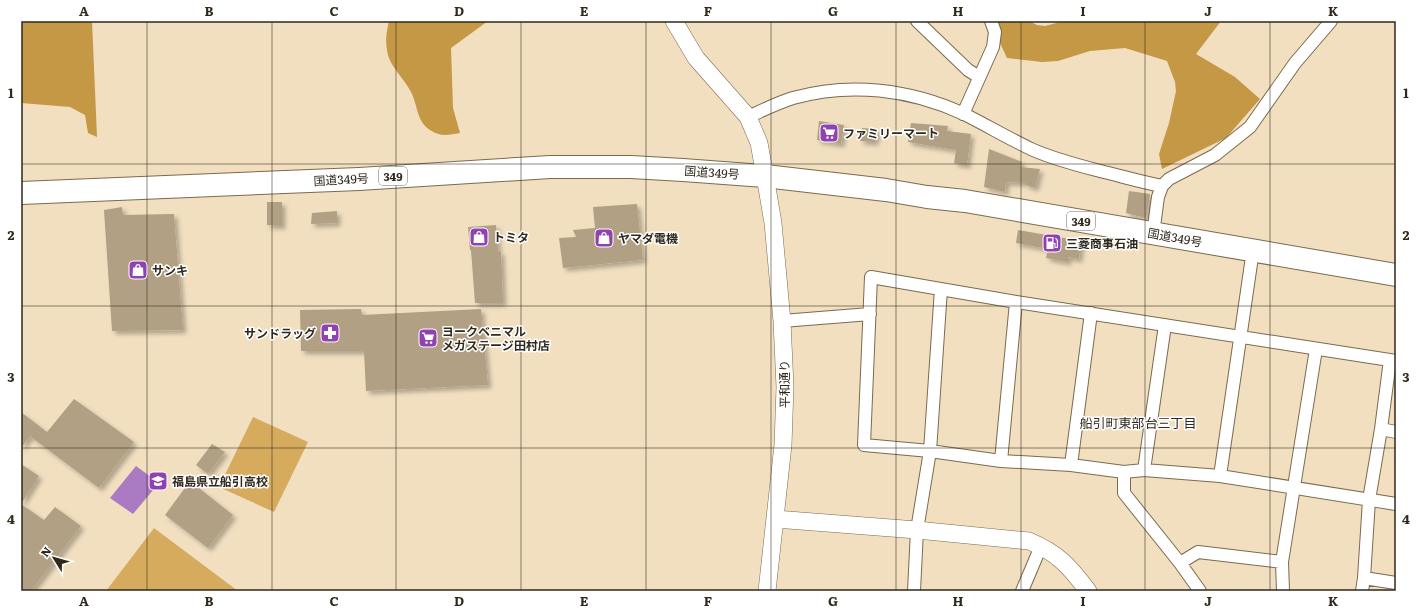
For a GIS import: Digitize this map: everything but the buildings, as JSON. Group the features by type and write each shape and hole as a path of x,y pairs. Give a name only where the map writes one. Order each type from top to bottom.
{"highway":[{"name":"国道349号","path":"21,193 359,179 400,175 550,167 631,167 683,170 765,176 965,201 1396,275"}],"street":[{"name":"平和通り","path":"674,21 696,58 748,117 759,143 773,223 782,321 785,387 783,445 766,591"},
{"path":"917,21 968,70 979,76"},
{"path":"963,114 993,47 995,32 991,21"},
{"path":"1153,234 1158,197 1162,186 1170,179 1215,155 1250,127 1295,63 1331,21"},
{"path":"748,117 772,105 793,98 816,93 858,88 888,91 918,97 963,114 1032,149 1064,161 1148,184 1162,186"},
{"path":"1220,476 1253,250"},
{"path":"1362,591 1370,500 1393,361 1016,302 871,277 864,445 930,451 1001,461 1071,465 1124,472 1144,470 1220,476 1294,488 1370,500 1396,504"},
{"path":"914,591 917,530 930,451 941,289"},
{"path":"1001,461 1016,302"},
{"path":"1071,465 1091,313"},
{"path":"782,321 870,314"},
{"path":"1144,470 1165,325"},
{"path":"1283,591 1282,562 1289,528 1316,349"},
{"path":"1381,429 1396,432"},
{"path":"1124,472 1124,493 1180,563 1200,591"},
{"path":"775,519 917,530 1029,541 1042,546 1056,555 1067,565 1088,591"},
{"path":"1022,591 1042,546"},
{"path":"1180,563 1198,552 1282,562"},
{"path":"1364,578 1396,583"}],"shaded area":[{"path":"21,21 92,21 97,137 88,133 85,115 70,107 21,103"},
{"path":"389,21 488,21 451,48 453,108 460,133 448,135 437,134 425,126 422,122 411,92 392,64 388,55 386,38"},
{"path":"996,21 1029,21 1037,25 1045,26 1064,21 1221,21 1196,54 1235,77 1260,99 1226,138 1162,169 1159,154 1169,123 1176,91 1175,82 1167,61 1125,48 1090,51 1058,61 1042,62 1007,58 1000,43"},
{"path":"253,417 308,442 274,512 219,487"},
{"path":"136,466 159,483 133,514 110,498"},
{"path":"154,528 238,591 106,591"}],"place":[{"name":"ファミリーマート","path":"829,133"},
{"name":"トミタ","path":"479,237"},
{"name":"ヤマダ電機","path":"604,238"},
{"name":"三菱商事石油","path":"1052,243"},
{"name":"サンキ","path":"138,270"},
{"name":"サンドラッグ","path":"330,333"},
{"name":"ヨークベニマル メガステージ田村店","path":"428,338"},
{"name":"福島県立船引高校","path":"158,481"}],"district":[{"name":"船引町東部台三丁目","path":"1138,422"}]}
